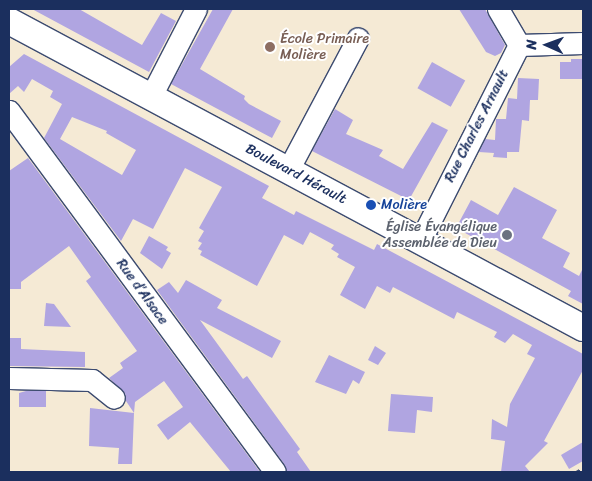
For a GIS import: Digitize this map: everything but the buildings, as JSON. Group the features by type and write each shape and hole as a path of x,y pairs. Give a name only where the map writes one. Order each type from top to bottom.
{"main road":[{"name":"Boulevard Hérault","path":"9,21 421,239 583,328"}],"street":[{"path":"151,96 196,9"},
{"path":"498,9 519,45 583,43"},
{"path":"288,170 358,38"},
{"name":"Rue Charles Arnault","path":"421,239 519,45"},
{"name":"Rue d’Alsace","path":"9,111 275,472"},
{"path":"9,378 92,380 114,398"}],"path":[{"path":"576,472 583,468"}],"place":[{"name":"École Primaire Molière","path":"270,47"},
{"name":"Molière","path":"371,205"},
{"name":"Église Évangélique Assemblée de Dieu","path":"507,235"}]}
